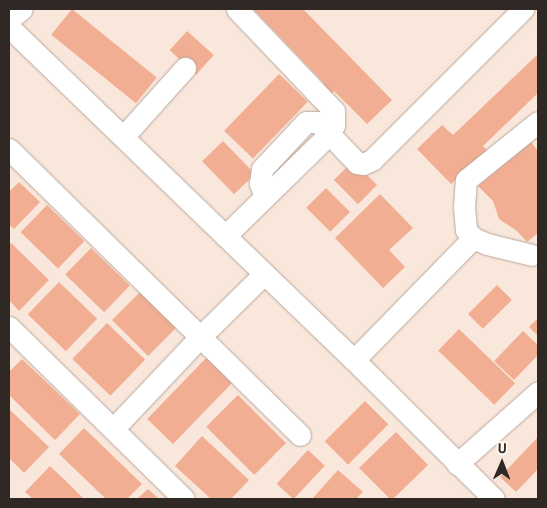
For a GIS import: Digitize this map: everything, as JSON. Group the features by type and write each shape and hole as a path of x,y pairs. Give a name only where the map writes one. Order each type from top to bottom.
{"street":[{"path":"9,19 22,9"},
{"path":"237,9 334,111 334,125 330,133"},
{"path":"225,236 265,197 260,183 262,169 306,122 318,122 358,163 364,164 372,160 523,9"},
{"path":"9,27 354,360 494,499"},
{"path":"123,138 185,68"},
{"path":"532,255 487,244 473,238 466,230 464,207 466,180 538,122"},
{"path":"9,149 300,435"},
{"path":"354,360 473,238"},
{"path":"114,428 201,336 264,274"},
{"path":"9,327 114,428 184,499"},
{"path":"457,464 538,392"}],"building":[{"path":"72,9 157,78 136,103 51,35"},
{"path":"253,9 303,9 392,100 367,124 334,91 329,97 319,88 324,83"},
{"path":"187,31 214,55 196,74 170,50"},
{"path":"538,54 538,93 483,146 489,152 451,184 417,149 442,125 453,135"},
{"path":"279,74 308,102 253,159 224,131"},
{"path":"223,141 255,174 234,194 202,161"},
{"path":"531,142 538,151 538,233 527,242 517,231 499,219 493,201 478,186"},
{"path":"353,161 377,185 358,204 334,180"},
{"path":"19,182 40,202 14,229 9,225 9,192"},
{"path":"326,188 350,212 330,232 306,208"},
{"path":"380,194 413,228 389,250 405,267 383,288 335,238"},
{"path":"47,205 84,241 58,268 21,232"},
{"path":"11,243 49,280 19,311 9,300 9,245"},
{"path":"91,248 130,286 104,312 65,275"},
{"path":"59,282 97,319 66,351 28,314"},
{"path":"497,285 512,300 483,329 468,314"},
{"path":"141,291 177,327 148,356 112,320"},
{"path":"538,318 538,336 529,327"},
{"path":"107,323 145,360 110,396 72,359"},
{"path":"459,329 515,383 494,405 438,351"},
{"path":"523,331 538,345 538,355 514,380 494,361"},
{"path":"209,355 235,380 173,444 147,419"},
{"path":"22,359 80,414 55,440 9,395 9,372"},
{"path":"238,395 286,443 254,475 206,427"},
{"path":"365,401 388,424 348,465 325,441"},
{"path":"9,409 49,447 24,473 9,458"},
{"path":"84,428 142,484 127,499 106,499 59,454"},
{"path":"396,432 428,465 393,499 390,499 359,468"},
{"path":"202,436 249,480 231,499 211,499 175,466"},
{"path":"538,437 538,469 516,492 500,477"},
{"path":"308,450 325,466 294,499 277,484"},
{"path":"50,466 84,499 33,499 25,492"},
{"path":"338,470 363,492 356,499 312,499"},
{"path":"148,489 159,499 137,499"}]}
